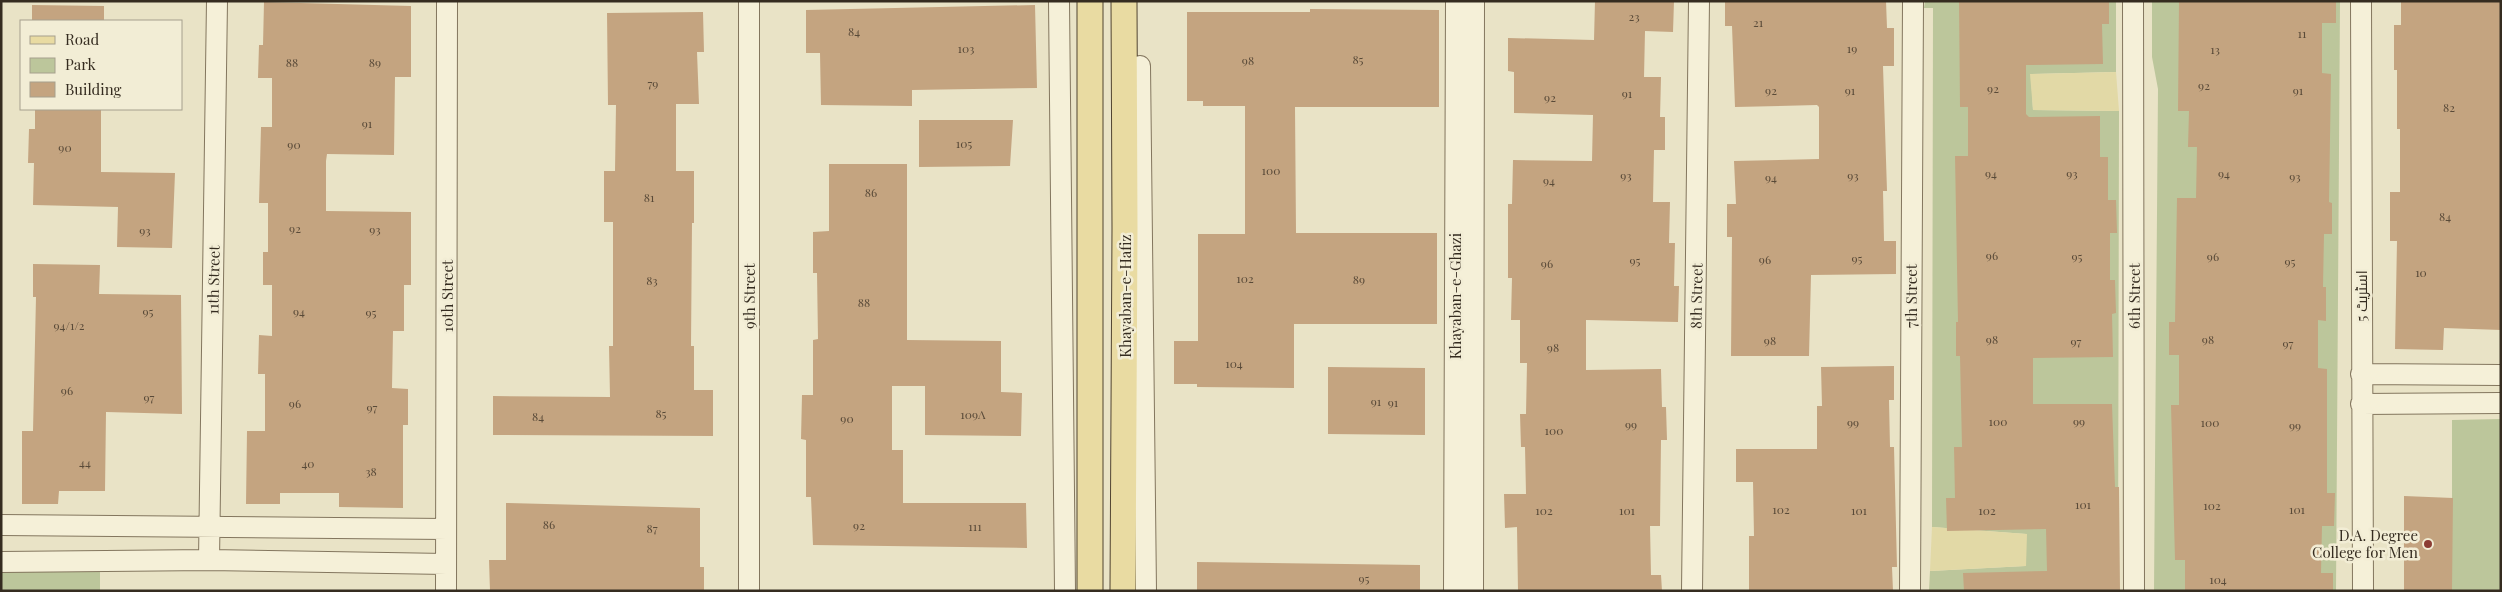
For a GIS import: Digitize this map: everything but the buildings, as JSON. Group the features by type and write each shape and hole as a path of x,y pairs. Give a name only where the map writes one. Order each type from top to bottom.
{"main road":[{"path":"1090,1 1090,591"},
{"name":"Khayaban-e-Hafiz","path":"1122,591 1125,228 1124,1"},
{"path":"1090,228 1125,228"}],"street":[{"name":"11th Street","path":"209,560 217,1"},
{"name":"10th Street","path":"446,591 447,1"},
{"name":"9th Street","path":"749,1 749,591"},
{"path":"1059,1 1065,591"},
{"name":"Khayaban-e-Ghazi","path":"1454,591 1456,1"},
{"name":"Khayaban-e-Ghazi","path":"1473,591 1474,1"},
{"name":"8th Street","path":"1692,591 1699,1"},
{"name":"7th Street","path":"1910,591 1913,1"},
{"name":"6th Street","path":"2133,1 2134,591"},
{"name":"اسٹریٹ 5","path":"2361,1 2360,374 2362,591"},
{"path":"1140,66 1146,591"},
{"path":"2360,374 2501,374"},
{"path":"2361,404 2501,402"},
{"path":"1,525 446,529"},
{"path":"1,562 209,560 446,564"}],"green space":[{"path":"1925,1 2116,1 2116,72 2031,74 2033,110 2119,111 2118,591 1929,591 1930,571 2025,566 2026,534 1932,527 1933,8 1924,8"},
{"path":"2152,1 2340,1 2336,591 2154,591 2158,89 2152,57"},
{"path":"2501,419 2501,591 2452,591 2452,420"},
{"path":"1,570 100,571 100,591 1,591"}],"sand":[{"path":"2116,72 2119,111 2033,110 2030,74"},
{"path":"1932,527 2027,534 2026,566 1930,571"}],"place":[{"name":"D.A. Degree College for Men","path":"2428,544"}]}
